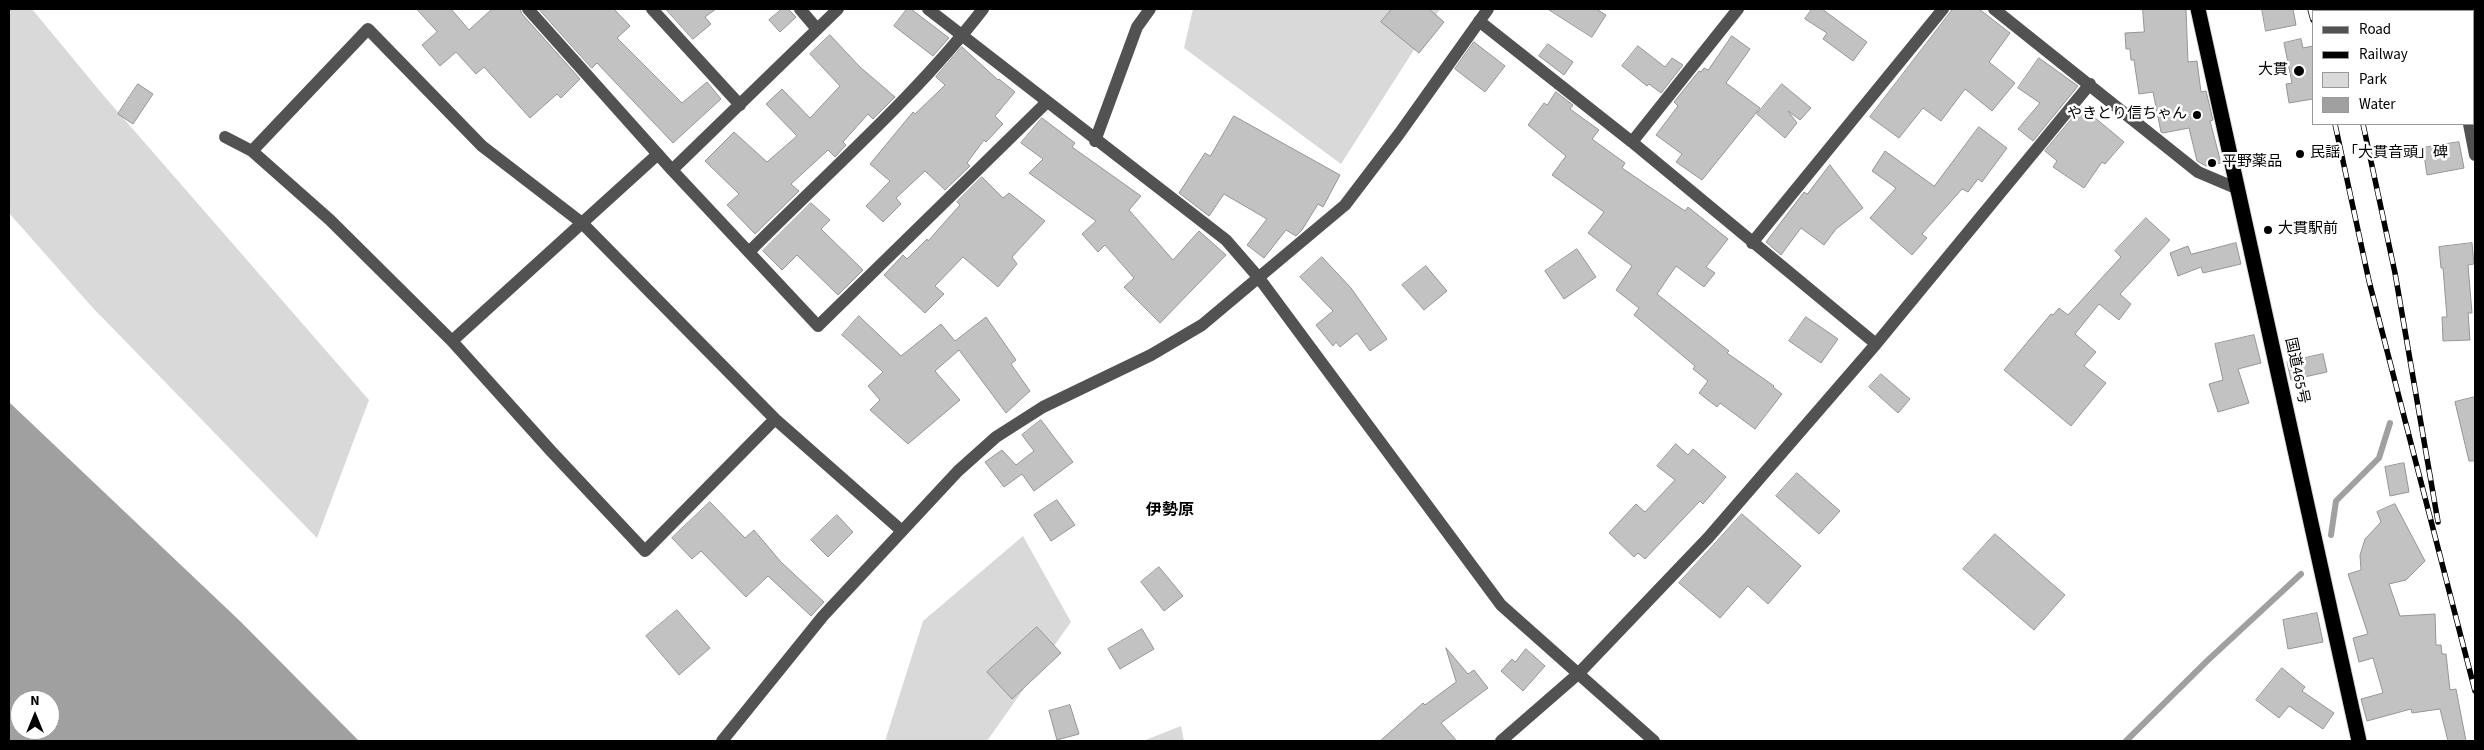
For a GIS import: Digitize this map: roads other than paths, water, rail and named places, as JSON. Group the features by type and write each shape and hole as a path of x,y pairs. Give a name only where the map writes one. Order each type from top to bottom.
{"highway":[{"name":"国道465号","path":"2198,9 2359,741"}],"street":[{"path":"528,9 672,170 818,326 1047,102"},
{"path":"652,9 740,105"},
{"path":"800,9 817,30"},
{"path":"672,170 838,9"},
{"path":"928,9 1095,141 1226,240 1259,278 1501,605 1654,741"},
{"path":"749,252 860,142 962,36 983,9"},
{"path":"1095,141 1137,27 1150,9"},
{"path":"722,741 823,616 958,471 996,437 1043,407 1151,355 1202,325 1345,205 1399,134 1488,9"},
{"path":"1632,142 1738,9"},
{"path":"1752,243 1943,9"},
{"path":"1994,9 2198,172 2238,189"},
{"path":"1478,21 1632,142 1876,344"},
{"path":"252,151 368,30 482,146 582,224 775,420 902,530"},
{"path":"1501,741 1578,674 1708,538 1876,344 2090,84"},
{"path":"2469,125 2475,155"},
{"path":"225,137 252,151 330,220 452,341 551,451 645,551 775,420"},
{"path":"452,341 658,154"}],"water":[{"path":"9,402 241,622 359,741 9,741"}],"waterway":[{"path":"2331,535 2336,501 2379,458 2390,423"},
{"path":"2126,741 2207,661 2301,574"}],"railway":[{"path":"2310,9 2312,16"},
{"path":"2335,125 2369,281 2475,691"},
{"path":"2363,125 2395,273 2438,522"}],"place":[{"name":"大貫","path":"2299,71"},
{"name":"やきとり信ちゃん","path":"2197,115"},
{"name":"民謡 「大貫音頭」碑","path":"2300,154"},
{"name":"平野薬品","path":"2212,163"},
{"name":"大貫駅前","path":"2268,230"}],"district":[{"name":"伊勢原","path":"1170,511"}]}
